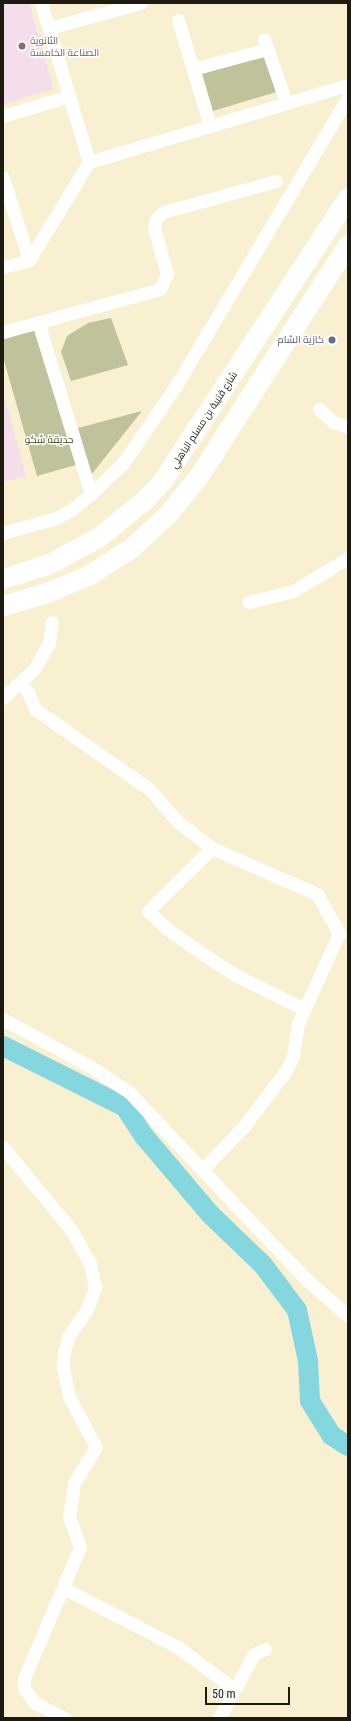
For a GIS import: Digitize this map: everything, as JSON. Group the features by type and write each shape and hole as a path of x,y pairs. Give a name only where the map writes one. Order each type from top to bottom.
{"main road":[{"name":"شارع قتيبة بن مسلم الباهلي","path":"3,579 50,564 100,537 138,506 163,480 348,198"},
{"path":"3,606 44,594 90,575 132,548 169,514 200,475 348,245"}],"street":[{"path":"41,3 90,162"},
{"path":"49,28 141,3"},
{"path":"178,20 210,126"},
{"path":"193,69 266,44 286,102"},
{"path":"3,267 29,260 90,162 286,102 348,85"},
{"path":"3,116 69,96"},
{"path":"3,533 56,518 91,494 124,462 177,384 348,97"},
{"path":"3,178 29,260"},
{"path":"3,332 160,289 167,274 154,228 163,212 276,181"},
{"path":"38,322 91,494"},
{"path":"318,410 333,422 348,427"},
{"path":"249,602 292,591 348,558"},
{"path":"3,698 21,683 35,668 49,643 52,622"},
{"path":"21,683 28,692 35,709 149,789 178,822 212,848 317,894 339,933 298,1024 293,1057 285,1072 245,1125 202,1170"},
{"path":"212,848 148,911 167,929 237,976 304,1009"},
{"path":"3,1019 96,1070 130,1093 307,1280 348,1316"},
{"path":"3,1147 72,1231 90,1263 94,1282 93,1297 68,1337 63,1357 63,1368 70,1397 96,1447 74,1483 69,1517 80,1547 35,1648 24,1678 24,1688 35,1703 65,1718"},
{"path":"63,1588 179,1648 234,1689"},
{"path":"219,1718 254,1654 265,1649"}],"shaded area":[{"name":"الثانوية الصناعة الخامسة","path":"3,3 29,3 54,89 3,104"},
{"path":"3,391 26,476 3,482"}],"green space":[{"path":"264,55 276,92 213,111 202,73"},
{"path":"111,318 128,365 71,381 61,352 67,336 88,323"},
{"name":"حديقة شكو","path":"37,329 79,464 37,476 3,357 3,339"},
{"path":"142,411 91,475 78,428"}],"waterway":[{"path":"3,1046 125,1107 144,1136 210,1214 263,1265 297,1310 308,1361 310,1401 331,1435 348,1446"}],"place":[{"name":"الثانوية الصناعة الخامسة","path":"22,46"},
{"name":"كازية الشام","path":"332,340"}]}
